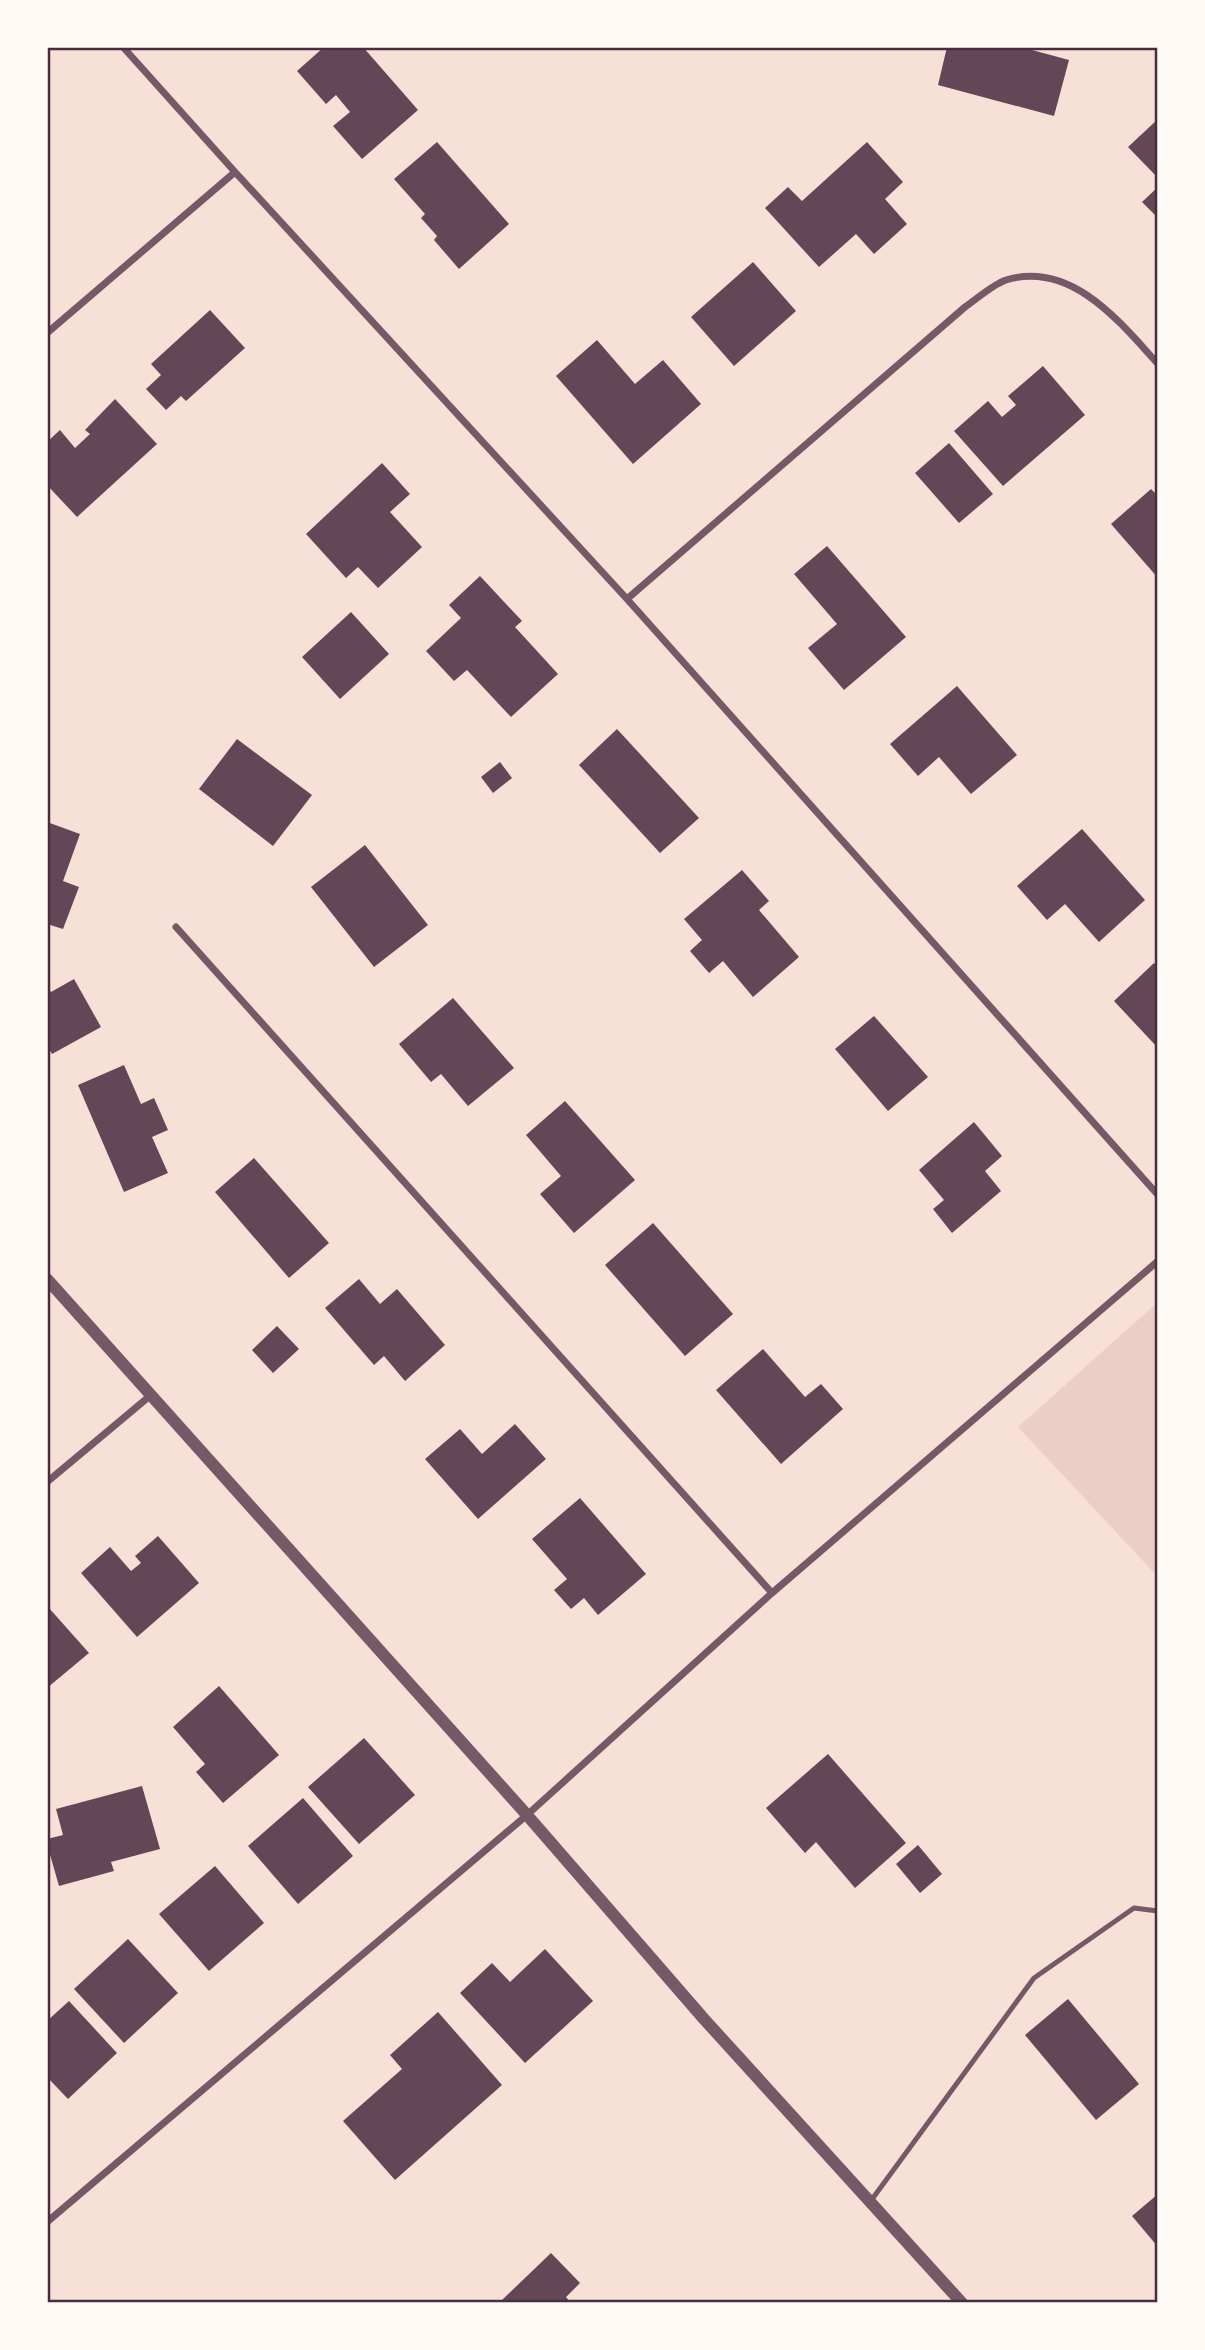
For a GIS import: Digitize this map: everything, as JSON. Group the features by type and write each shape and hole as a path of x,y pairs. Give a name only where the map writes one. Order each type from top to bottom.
{"street":[{"path":"123,47 627,599 1158,1195"},
{"path":"47,333 235,172"},
{"path":"627,599 965,306 1003,281 1023,276 1055,278 1091,297 1127,330 1158,364"},
{"path":"176,927 772,1593"},
{"path":"47,2222 527,1815 772,1593 1158,1261"},
{"path":"47,1279 527,1815 704,2019 962,2303"},
{"path":"47,1482 152,1395"}],"lane":[{"path":"870,2202 1034,1978 1134,1908 1158,1911"}],"shaded area":[{"path":"1158,1302 1158,1577 1018,1427"}],"building":[{"path":"324,47 363,47 418,110 362,159 333,126 350,112 336,95 326,104 297,71"},
{"path":"947,47 1021,47 1069,60 1054,116 938,85"},
{"path":"1158,119 1158,178 1128,147"},
{"path":"437,142 509,224 459,269 434,240 437,236 421,218 425,214 394,179"},
{"path":"867,142 903,182 885,199 907,224 874,254 856,234 819,267 765,208 788,187 802,201"},
{"path":"1158,187 1158,218 1142,202"},
{"path":"753,262 796,311 734,366 691,317"},
{"path":"210,310 245,348 186,401 181,396 166,410 146,389 161,375 151,364"},
{"path":"597,340 635,384 663,360 701,404 633,464 556,376"},
{"path":"1043,366 1085,415 1003,486 954,431 988,401 1002,417 1016,405 1008,396"},
{"path":"115,399 157,444 77,517 47,485 47,442 60,430 75,448 90,434 85,430"},
{"path":"949,443 993,494 959,523 915,473"},
{"path":"382,463 410,494 390,512 422,547 378,588 358,567 346,578 306,534"},
{"path":"1151,489 1158,496 1158,578 1111,524"},
{"path":"827,546 906,637 844,690 808,648 837,624 794,574"},
{"path":"480,576 522,621 515,627 558,674 511,717 467,670 454,681 426,651 461,618 449,605"},
{"path":"351,612 389,654 340,699 302,657"},
{"path":"957,686 1017,755 971,794 939,757 918,776 890,744"},
{"path":"617,729 699,818 660,853 579,765"},
{"path":"237,739 312,795 273,846 199,789"},
{"path":"500,762 512,778 493,793 481,777"},
{"path":"47,822 80,834 63,881 79,887 63,929 47,924"},
{"path":"1082,829 1145,900 1099,942 1065,904 1047,920 1017,886"},
{"path":"365,845 428,925 374,967 311,887"},
{"path":"742,870 769,901 759,910 799,957 753,997 723,961 709,973 690,951 702,940 684,919"},
{"path":"1154,963 1158,967 1158,1048 1114,1001"},
{"path":"74,979 101,1027 52,1054 47,1046 47,986 51,992"},
{"path":"453,998 514,1068 468,1106 441,1074 431,1082 399,1044"},
{"path":"874,1016 928,1077 888,1111 835,1049"},
{"path":"124,1065 141,1104 154,1098 168,1130 152,1137 168,1173 124,1192 78,1085"},
{"path":"565,1101 635,1180 574,1233 540,1194 561,1176 526,1135"},
{"path":"974,1122 1002,1156 985,1171 1001,1191 952,1233 933,1209 944,1200 919,1170"},
{"path":"254,1158 329,1243 289,1278 215,1192"},
{"path":"653,1223 733,1314 685,1356 605,1265"},
{"path":"359,1279 380,1304 397,1289 445,1345 405,1381 384,1356 374,1365 325,1308"},
{"path":"277,1326 299,1349 273,1373 252,1350"},
{"path":"763,1349 805,1397 821,1384 843,1409 781,1464 716,1390"},
{"path":"515,1424 546,1459 478,1519 425,1459 460,1429 482,1454"},
{"path":"580,1498 646,1574 598,1615 584,1598 571,1609 554,1590 567,1579 532,1539"},
{"path":"158,1536 199,1583 137,1637 81,1573 110,1547 131,1571 141,1563 135,1556"},
{"path":"49,1608 89,1653 47,1688 47,1610"},
{"path":"219,1686 279,1755 223,1803 196,1772 205,1764 173,1727"},
{"path":"364,1738 415,1795 359,1844 308,1787"},
{"path":"828,1754 906,1843 855,1888 816,1842 805,1853 766,1808"},
{"path":"142,1786 160,1849 111,1862 114,1871 59,1886 47,1844 47,1839 63,1835 56,1809"},
{"path":"303,1798 353,1856 298,1904 248,1846"},
{"path":"918,1845 942,1874 920,1893 896,1864"},
{"path":"215,1866 264,1923 209,1971 159,1914"},
{"path":"128,1939 178,1993 124,2043 74,1989"},
{"path":"545,1949 593,2001 525,2063 460,1993 492,1963 510,1982"},
{"path":"1068,1999 1139,2084 1096,2120 1025,2035"},
{"path":"69,2001 117,2053 68,2099 47,2077 47,2021"},
{"path":"438,2012 502,2085 395,2180 343,2121 402,2069 390,2055"},
{"path":"1158,2194 1158,2247 1132,2216"},
{"path":"551,2253 580,2283 566,2297 571,2303 502,2303 501,2301"}]}
